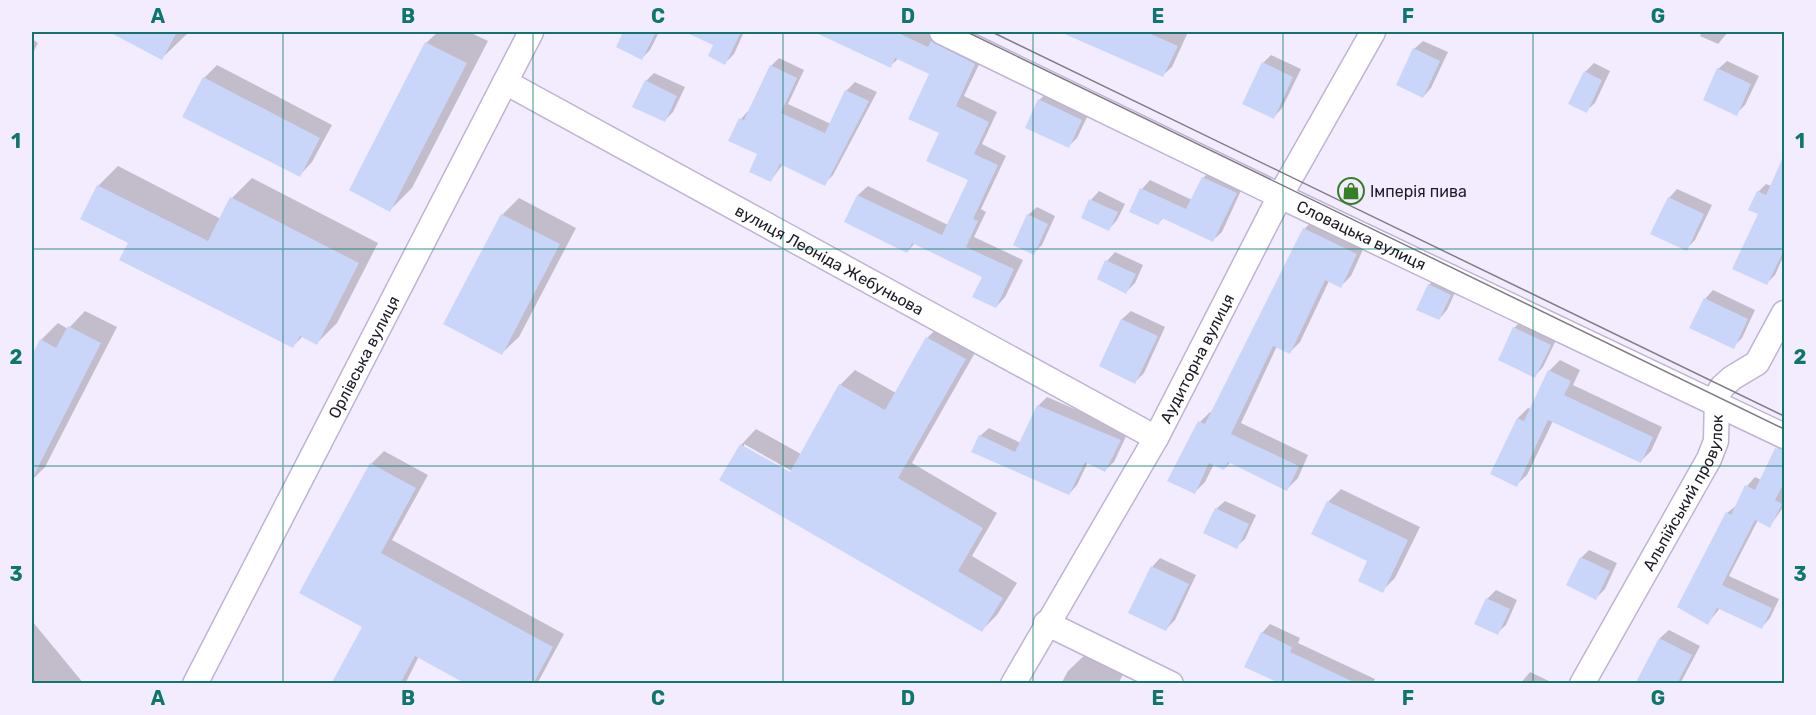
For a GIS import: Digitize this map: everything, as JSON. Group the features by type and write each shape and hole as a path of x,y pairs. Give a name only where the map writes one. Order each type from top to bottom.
{"street":[{"name":"Орлівська вулиця","path":"195,684 531,32"},
{"name":"Словацька вулиця","path":"942,32 1280,196 1785,436"},
{"name":"Аудиторна вулиця","path":"1013,684 1046,623 1156,438 1280,196 1373,32"},
{"name":"вулиця Леоніда Жебуньова","path":"505,82 1156,438"},
{"name":"Альпійський провулок","path":"1582,684 1709,459 1716,441 1716,403 1722,387 1757,363 1785,313"},
{"path":"1046,623 1171,684"}],"building":[{"path":"109,32 177,32 162,60"},
{"path":"623,32 656,32 642,60 616,47"},
{"path":"685,32 741,32 725,65 708,56 713,45"},
{"path":"814,32 896,32 928,47 931,41 975,64 956,106 989,122 974,154 998,165 973,219 978,221 966,247 1014,269 996,308 972,297 982,277 912,243 907,253 844,222 857,195 942,235 968,180 926,161 939,133 908,119 929,74 895,58 891,68"},
{"path":"1060,32 1146,32 1178,46 1163,77"},
{"path":"425,42 467,63 390,212 349,190"},
{"path":"1413,48 1440,61 1423,98 1396,85"},
{"path":"1262,62 1293,77 1274,119 1242,104"},
{"path":"770,65 797,78 781,113 825,133 845,90 869,101 825,186 780,164 771,182 749,172 757,154 728,141 739,118 744,120"},
{"path":"1717,68 1751,84 1737,116 1703,100"},
{"path":"1584,71 1602,80 1587,113 1568,104"},
{"path":"203,77 320,138 300,177 182,117"},
{"path":"645,80 677,96 665,122 632,107"},
{"path":"1038,99 1082,120 1069,148 1025,128"},
{"path":"1785,153 1785,248 1767,285 1732,269 1758,214 1748,210 1757,191 1766,195"},
{"path":"1202,177 1237,193 1213,242 1162,218 1158,225 1129,212 1140,188 1186,209"},
{"path":"97,185 208,241 230,197 359,263 317,345 300,336 293,348 119,260 128,243 80,219"},
{"path":"1668,197 1704,214 1687,251 1650,234"},
{"path":"1089,199 1118,212 1109,231 1081,218"},
{"path":"501,214 560,244 502,355 443,324"},
{"path":"1027,214 1048,224 1034,255 1013,245"},
{"path":"1303,228 1357,254 1341,288 1325,280 1290,354 1273,346 1231,434 1299,466 1287,491 1228,462 1224,470 1209,463 1195,494 1167,481 1198,421 1205,424"},
{"path":"1105,260 1136,274 1126,294 1097,279"},
{"path":"1428,284 1451,295 1439,320 1416,310"},
{"path":"1704,298 1748,319 1734,349 1689,328"},
{"path":"1121,319 1158,336 1135,384 1099,366"},
{"path":"68,326 101,343 32,479 32,355 40,339 56,348"},
{"path":"1513,327 1551,345 1535,378 1498,360"},
{"path":"926,337 966,359 898,478 983,528 958,571 1003,598 982,632 719,480 740,444 790,472 839,384 885,410"},
{"path":"1548,370 1571,381 1564,395 1653,437 1641,463 1548,420 1517,487 1490,474 1517,418 1524,421"},
{"path":"1037,405 1121,440 1105,472 1085,462 1069,495 971,452 979,435 1015,452"},
{"path":"1775,448 1785,450 1785,481 1775,500 1782,504 1770,528 1755,520 1722,585 1772,608 1762,629 1717,608 1708,625 1677,607 1726,512 1731,515 1745,485 1755,490"},
{"path":"370,463 416,488 381,553 553,647 533,684 466,684 415,656 400,684 331,684 362,627 299,593"},
{"path":"1327,501 1408,540 1383,593 1358,581 1367,561 1311,534"},
{"path":"1215,508 1249,524 1237,549 1203,533"},
{"path":"1580,557 1610,571 1596,600 1566,585"},
{"path":"1151,566 1189,584 1166,631 1128,613"},
{"path":"1486,598 1510,609 1498,635 1474,624"},
{"path":"1261,632 1292,647 1290,652 1358,684 1281,684 1244,667"},
{"path":"1659,638 1692,655 1677,684 1635,684"}],"tram line":[{"path":"967,32 1784,429"},
{"path":"992,32 1784,416"}],"place":[{"name":"Імперія пива","path":"1351,191"}]}
